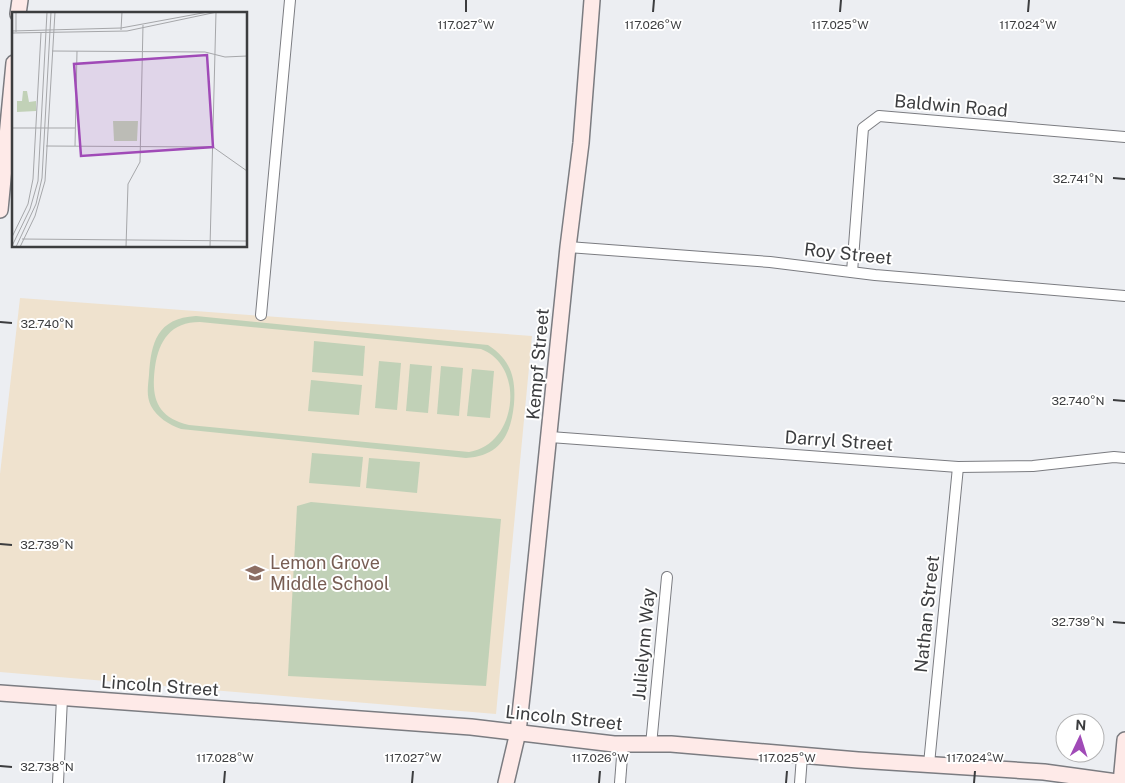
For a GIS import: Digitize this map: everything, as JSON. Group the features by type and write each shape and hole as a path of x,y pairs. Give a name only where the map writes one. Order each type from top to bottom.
{"street":[{"path":"261,315 290,0"},
{"name":"Kempf Street","path":"506,783 518,732 550,437 568,247 581,144 592,0"},
{"path":"0,210 12,84"},
{"name":"Baldwin Road","path":"852,272 863,128 879,116 1125,137"},
{"name":"Roy Street","path":"568,247 770,262 852,272 1125,296"},
{"name":"Darryl Street","path":"550,437 958,467 1033,466 1114,457 1125,458"},
{"name":"Nathan Street","path":"930,764 958,467"},
{"name":"Julielynn Way","path":"652,745 666,577"},
{"name":"Lincoln Street","path":"0,694 310,714 518,732 558,739 1062,774 1122,783"},
{"path":"58,783 62,698"},
{"path":"1122,783 1125,740"},
{"path":"620,783 623,744"},
{"path":"800,783 802,756"}],"shaded area":[{"name":"Lemon Grove Middle School","path":"20,298 532,336 496,714 0,672 0,474"}],"green space":[{"path":"196,316 488,345 507,363 513,378 514,404 510,425 502,442 495,448 487,453 466,458 181,429 168,423 157,414 149,402 148,391 154,343 165,327 183,318","holes":["200,322 481,349 495,358 505,371 510,387 510,404 506,421 497,435 485,446 469,452 189,425 169,417 158,404 155,396 155,367 163,341 174,329 190,323"]},
{"path":"314,341 365,346 363,376 312,372"},
{"path":"379,361 401,363 397,410 375,408"},
{"path":"410,364 432,366 428,413 406,411"},
{"path":"441,366 463,368 459,416 437,414"},
{"path":"472,369 494,371 490,418 467,416"},
{"path":"311,380 362,385 359,415 308,411"},
{"path":"312,453 363,457 360,487 309,483"},
{"path":"369,458 420,462 417,493 366,488"},
{"path":"311,502 501,519 486,686 288,676 297,506"}],"place":[{"name":"Lemon Grove Middle School","path":"255,573"}]}
